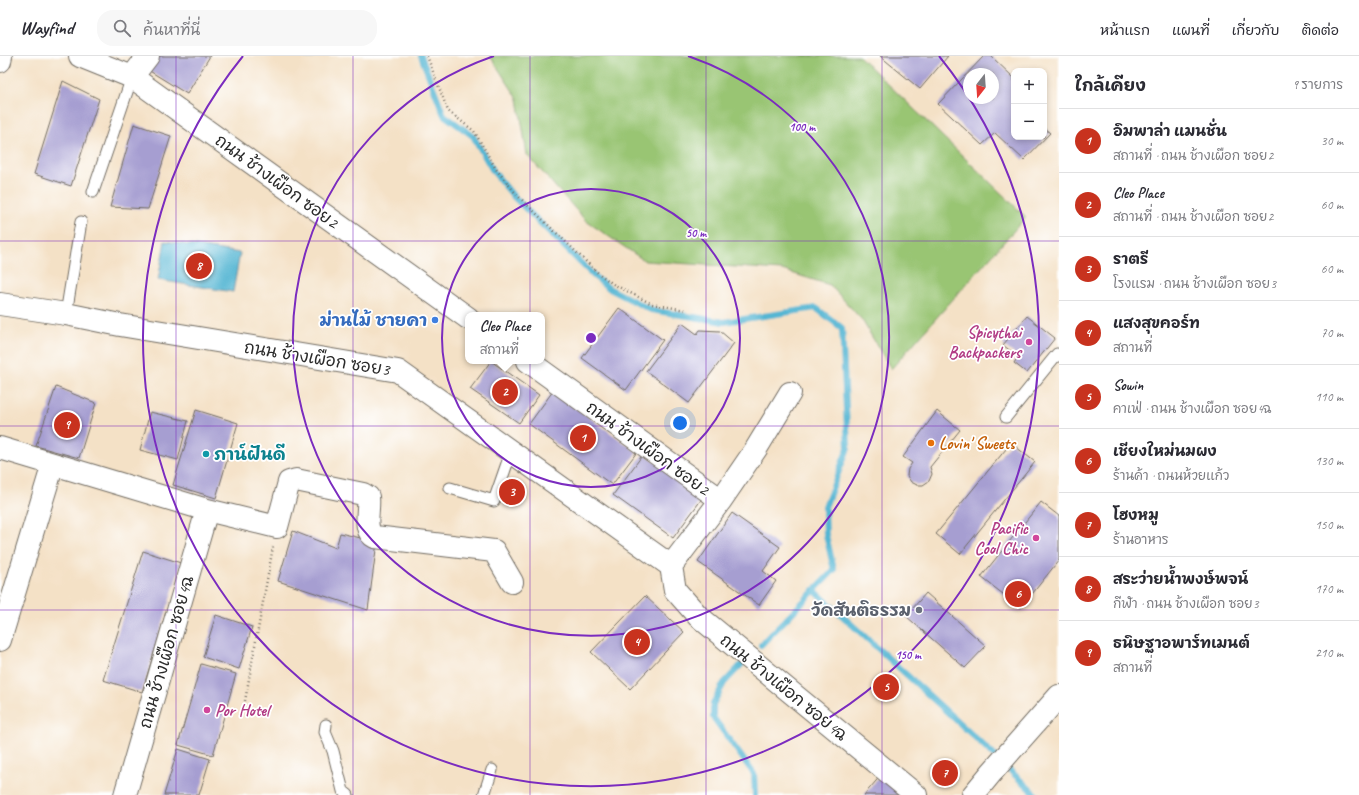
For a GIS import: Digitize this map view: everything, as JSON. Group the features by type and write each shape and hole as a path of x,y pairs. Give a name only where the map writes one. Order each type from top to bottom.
{"street":[{"path":"0,61 1,56"},
{"name":"ถนน ช้างเผือก ซอย2","path":"80,56 132,78 465,316"},
{"path":"132,78 148,56"},
{"name":"ถนน ช้างเผือก ซอย3","path":"0,304 398,371 671,566"},
{"name":"ถนน ช้างเผือก ซอย2","path":"532,364 721,500 671,566"},
{"path":"721,500 756,449 790,393"},
{"path":"0,448 207,510 277,527 289,482 296,480 363,494 368,497 368,528 371,535 375,537 494,551 512,582"},
{"path":"0,640 53,464"},
{"name":"ถนน ช้างเผือก ซอย4ฉ","path":"125,795 207,510"},
{"name":"ถนน ช้างเผือก ซอย4ฉ","path":"671,566 675,590 698,616 916,795"},
{"path":"973,795 1012,750 1057,704"}],"lane":[{"path":"93,192 132,78"},
{"path":"66,314 81,222"},
{"path":"1006,418 1057,354 1059,356"},
{"path":"450,488 494,501 511,452"},
{"path":"326,725 325,732 333,751 343,791 348,795"},
{"path":"484,795 492,770"}],"path":[{"path":"426,56 448,110 474,131 496,168 517,195 598,273 613,284 652,304 685,310"},
{"path":"245,701 277,527"}],"green space":[{"path":"490,56 859,56 1026,217 891,369 862,320 830,285 782,270 645,261 586,221 527,155 518,99"}],"water":[{"path":"165,241 240,253 233,292 158,280"}],"building":[{"path":"156,56 210,56 187,94 148,70"},
{"path":"880,56 948,56 920,89"},
{"path":"984,56 991,56 1011,75 1011,140 1043,140 1024,160 995,133 982,145 938,104 963,78 963,104 999,104 999,68 972,68"},
{"path":"63,81 99,99 71,186 34,174"},
{"path":"134,124 171,136 148,209 110,207"},
{"path":"619,308 663,340 626,390 582,358"},
{"name":"Spicythai Backpackers","path":"1027,316 1055,338 1027,373 1014,363 1018,357 1003,345"},
{"path":"682,323 697,334 700,330 720,331 734,343 689,403 646,371"},
{"path":"489,364 495,364 539,395 519,423 470,389"},
{"path":"56,387 96,403 79,458 36,446"},
{"path":"553,391 637,452 612,485 529,424"},
{"name":"ภาน์ฝันดี","path":"196,410 238,423 216,498 173,485"},
{"name":"Lovin' Sweets","path":"937,411 960,430 930,467 932,474 929,481 923,485 917,485 911,482 907,476 908,469 912,463 903,457"},
{"path":"150,412 188,421 178,460 140,450"},
{"path":"1011,443 1035,462 960,554 936,534"},
{"path":"644,453 704,496 673,538 613,495"},
{"name":"Pacific Cool Chic","path":"1041,502 1059,516 1059,560 1021,608 981,577"},
{"path":"732,513 780,547 763,571 776,581 759,605 698,562"},
{"path":"293,531 336,548 340,533 377,542 368,610 278,581"},
{"path":"143,551 181,563 142,692 103,680"},
{"path":"926,593 986,646 965,668 906,616"},
{"path":"645,596 684,632 630,689 591,652"},
{"path":"216,615 252,627 239,669 203,657"},
{"name":"Por Hotel","path":"201,664 236,674 213,755 178,745"},
{"path":"178,749 210,759 199,795 164,795"},
{"path":"882,774 906,795 864,795"}],"waterway":[{"path":"421,56 444,115 473,136 493,171 514,197 596,278 610,289 651,310 724,322 816,308 842,328 848,448 825,507 826,535 834,570 761,645"},
{"path":"814,590 1036,795"},
{"path":"742,664 724,683 713,704 713,717 754,774 755,795"}],"place":[{"name":"สระว่ายน้ำพงษ์พจน์","path":"199,266"},
{"name":"ม่านไม้ ชายคา","path":"435,320"},
{"name":"Spicythai Backpackers","path":"1029,342"},
{"name":"Cleo Place","path":"505,392"},
{"name":"ธนิษฐาอพาร์ทเมนต์","path":"67,425"},
{"name":"อิมพาล่า แมนชั่น","path":"583,438"},
{"name":"Lovin' Sweets","path":"931,443"},
{"name":"ภาน์ฝันดี","path":"206,454"},
{"name":"ราตรี","path":"512,492"},
{"name":"Pacific Cool Chic","path":"1036,538"},
{"name":"เชียงใหม่นมผง","path":"1018,594"},
{"name":"วัดสันติธรรม","path":"919,610"},
{"name":"แสงสุขคอร์ท","path":"637,642"},
{"name":"Sowin","path":"886,687"},
{"name":"Por Hotel","path":"207,710"},
{"name":"โฮงหมู","path":"945,773"}]}
